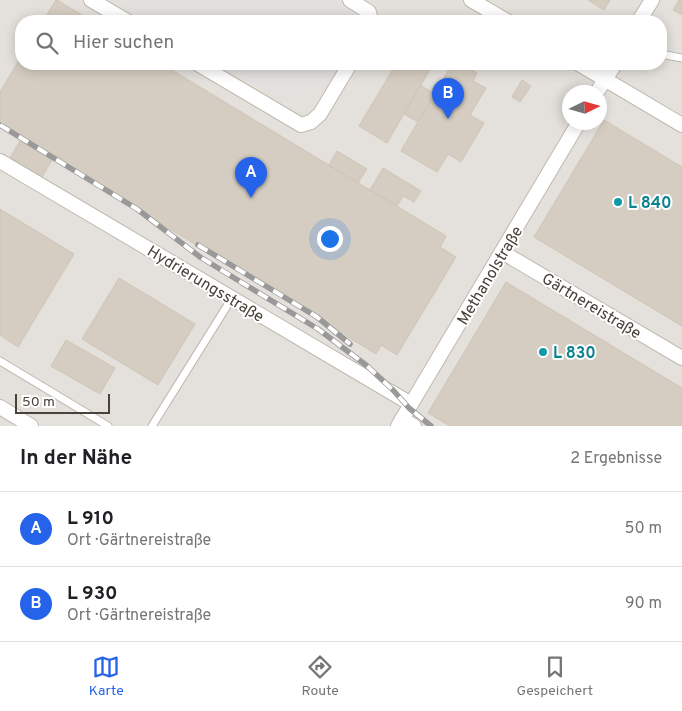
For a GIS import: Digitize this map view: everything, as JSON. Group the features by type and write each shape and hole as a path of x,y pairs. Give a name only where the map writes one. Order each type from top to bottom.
{"street":[{"path":"91,0 117,15"},
{"path":"350,0 369,12 370,15"},
{"path":"471,0 497,15"},
{"path":"643,15 652,0"},
{"path":"208,70 301,125 311,122 320,114 346,70"},
{"path":"589,70 682,124"},
{"path":"601,85 611,70"},
{"name":"Methanolstraße","path":"405,424 411,404 574,130"},
{"name":"Hydrierungsstraße","path":"0,162 411,404"},
{"name":"Gärtnereistraße","path":"502,252 682,358"},
{"path":"0,407 31,426"}],"lane":[{"path":"667,55 682,58"},
{"path":"152,426 232,298"},
{"path":"0,361 108,426"}],"shaded area":[{"path":"0,0 682,0 682,426 0,426"},
{"path":"118,0 338,0 360,15 143,15"},
{"path":"233,70 331,70 317,93 309,88 277,96"}],"building":[{"path":"57,0 82,15 47,15"},
{"path":"588,0 610,0 604,10"},
{"path":"679,0 682,0 682,15 673,10"},
{"path":"15,67 15,70 172,70 446,236 440,247 456,257 397,355 381,345 376,354 0,126 0,92"},
{"path":"392,70 430,70 387,143 359,126"},
{"path":"448,70 472,70 477,73 473,81 486,88 470,115 484,123 461,162 448,154 437,172 401,151"},
{"path":"522,80 531,86 520,102 512,97"},
{"path":"420,85 435,94 418,122 404,114"},
{"name":"L 840","path":"607,122 682,167 682,326 534,237 598,130 607,130"},
{"path":"20,141 52,160 42,177 10,158"},
{"path":"337,151 367,169 358,183 329,165"},
{"path":"383,168 421,191 414,202 403,196 397,206 370,190"},
{"path":"0,209 74,254 18,347 0,335"},
{"path":"119,278 195,324 158,385 82,339"},
{"name":"L 830","path":"506,282 682,388 682,426 450,426 428,413"},
{"path":"66,340 115,368 100,394 51,366"}],"railway":[{"path":"0,125 137,209 200,257 318,329 366,365 409,408 431,426"},
{"path":"198,245 317,317 350,344"}],"place":[{"name":"L 930","path":"448,119"},
{"name":"L 910","path":"251,198"},
{"name":"L 840","path":"618,202"},
{"name":"L 830","path":"543,352"}]}
